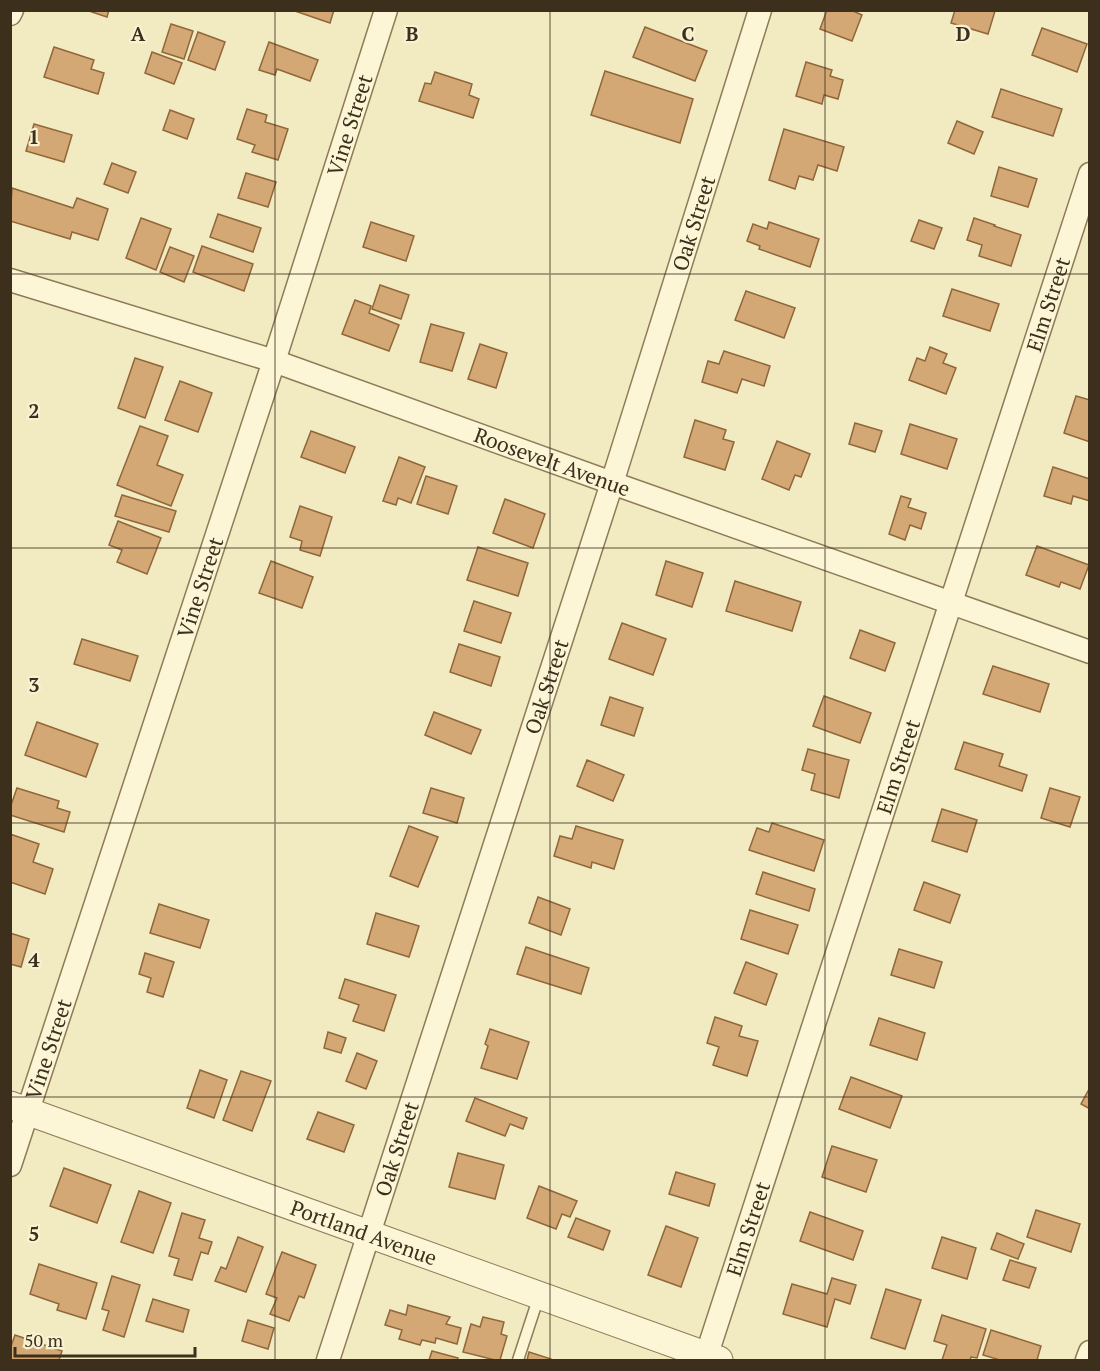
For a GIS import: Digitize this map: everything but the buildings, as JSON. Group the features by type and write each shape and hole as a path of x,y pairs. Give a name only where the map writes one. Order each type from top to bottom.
{"street":[{"name":"Vine Street","path":"10,1165 19,1108 274,362 386,10"},
{"name":"Oak Street","path":"328,1360 612,483 760,10"},
{"name":"Elm Street","path":"710,1359 950,602 1089,174"},
{"name":"Roosevelt Avenue","path":"10,280 274,362 1089,652"},
{"name":"Portland Avenue","path":"19,1108 710,1359"},
{"path":"1087,1360 1089,1352"}],"lane":[{"path":"518,1360 539,1295"}]}
